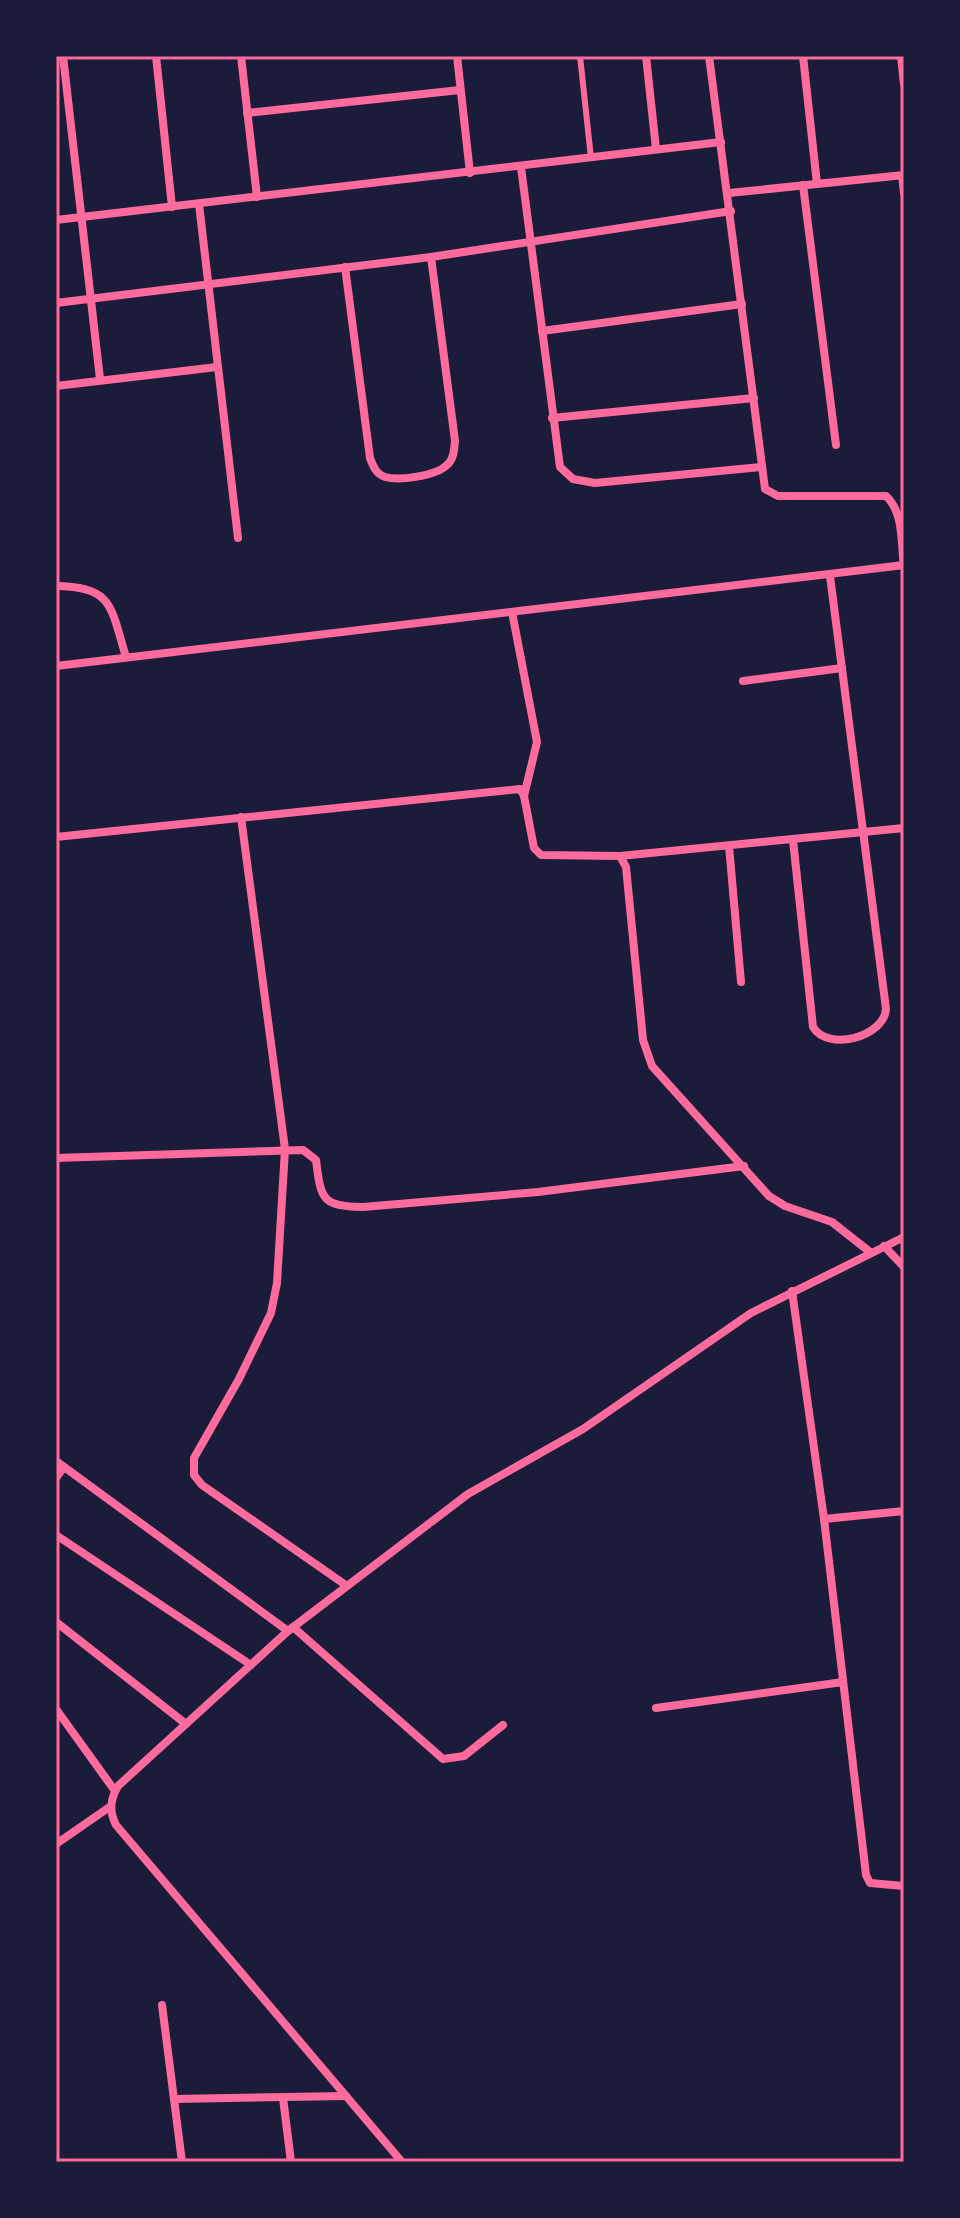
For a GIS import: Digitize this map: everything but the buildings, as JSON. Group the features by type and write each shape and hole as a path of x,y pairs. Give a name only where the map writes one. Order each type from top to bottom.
{"street":[{"path":"63,56 100,379"},
{"path":"156,56 172,207"},
{"path":"241,56 257,197"},
{"path":"457,56 470,173"},
{"path":"646,56 656,149"},
{"path":"56,666 904,566 898,516 894,504 886,496 778,496 765,489 709,56"},
{"path":"803,56 817,184"},
{"path":"901,56 904,84"},
{"path":"247,113 460,90"},
{"path":"56,220 721,142"},
{"path":"521,167 560,467 573,479 595,483 761,467"},
{"path":"729,193 903,175 904,193"},
{"path":"803,185 836,445"},
{"path":"199,204 238,538"},
{"path":"56,303 431,257 731,211"},
{"path":"345,267 370,458 375,470 383,477 395,478 435,472 447,466 454,455 455,441 431,257"},
{"path":"542,331 742,304"},
{"path":"56,386 217,367"},
{"path":"552,418 754,398"},
{"path":"793,840 813,1027 819,1037 840,1039 877,1030 885,1020 865,834 830,576"},
{"path":"56,586 84,586 105,598 112,608 126,657"},
{"path":"512,612 537,742 524,796"},
{"path":"743,681 842,668"},
{"path":"56,837 508,788 520,789 524,796 534,848 541,855 620,856 904,828"},
{"path":"241,817 285,1149 277,1283 271,1313 239,1379 194,1458 192,1468 202,1485 347,1586"},
{"path":"729,846 741,982"},
{"path":"620,856 626,867 647,1055 659,1078 776,1202 832,1222 870,1252"},
{"path":"56,1158 303,1150 313,1155 320,1193 324,1199 342,1207 538,1192 744,1166"},
{"path":"402,2162 116,1825 111,1806 115,1791 290,1629 468,1494 583,1429 751,1313 904,1237"},
{"path":"884,1246 904,1267"},
{"path":"792,1291 824,1519 866,1875 870,1883 879,1886 904,1886"},
{"path":"56,1478 60,1464 290,1629 443,1759 464,1756 503,1725"},
{"path":"824,1519 904,1511"},
{"path":"56,1535 251,1665"},
{"path":"56,1622 186,1724"},
{"path":"656,1708 843,1682"},
{"path":"56,1709 115,1791"},
{"path":"56,1844 111,1806"},
{"path":"162,2005 182,2162"},
{"path":"174,2099 346,2096"},
{"path":"283,2098 291,2162"}],"lane":[{"path":"580,56 591,158"}]}
